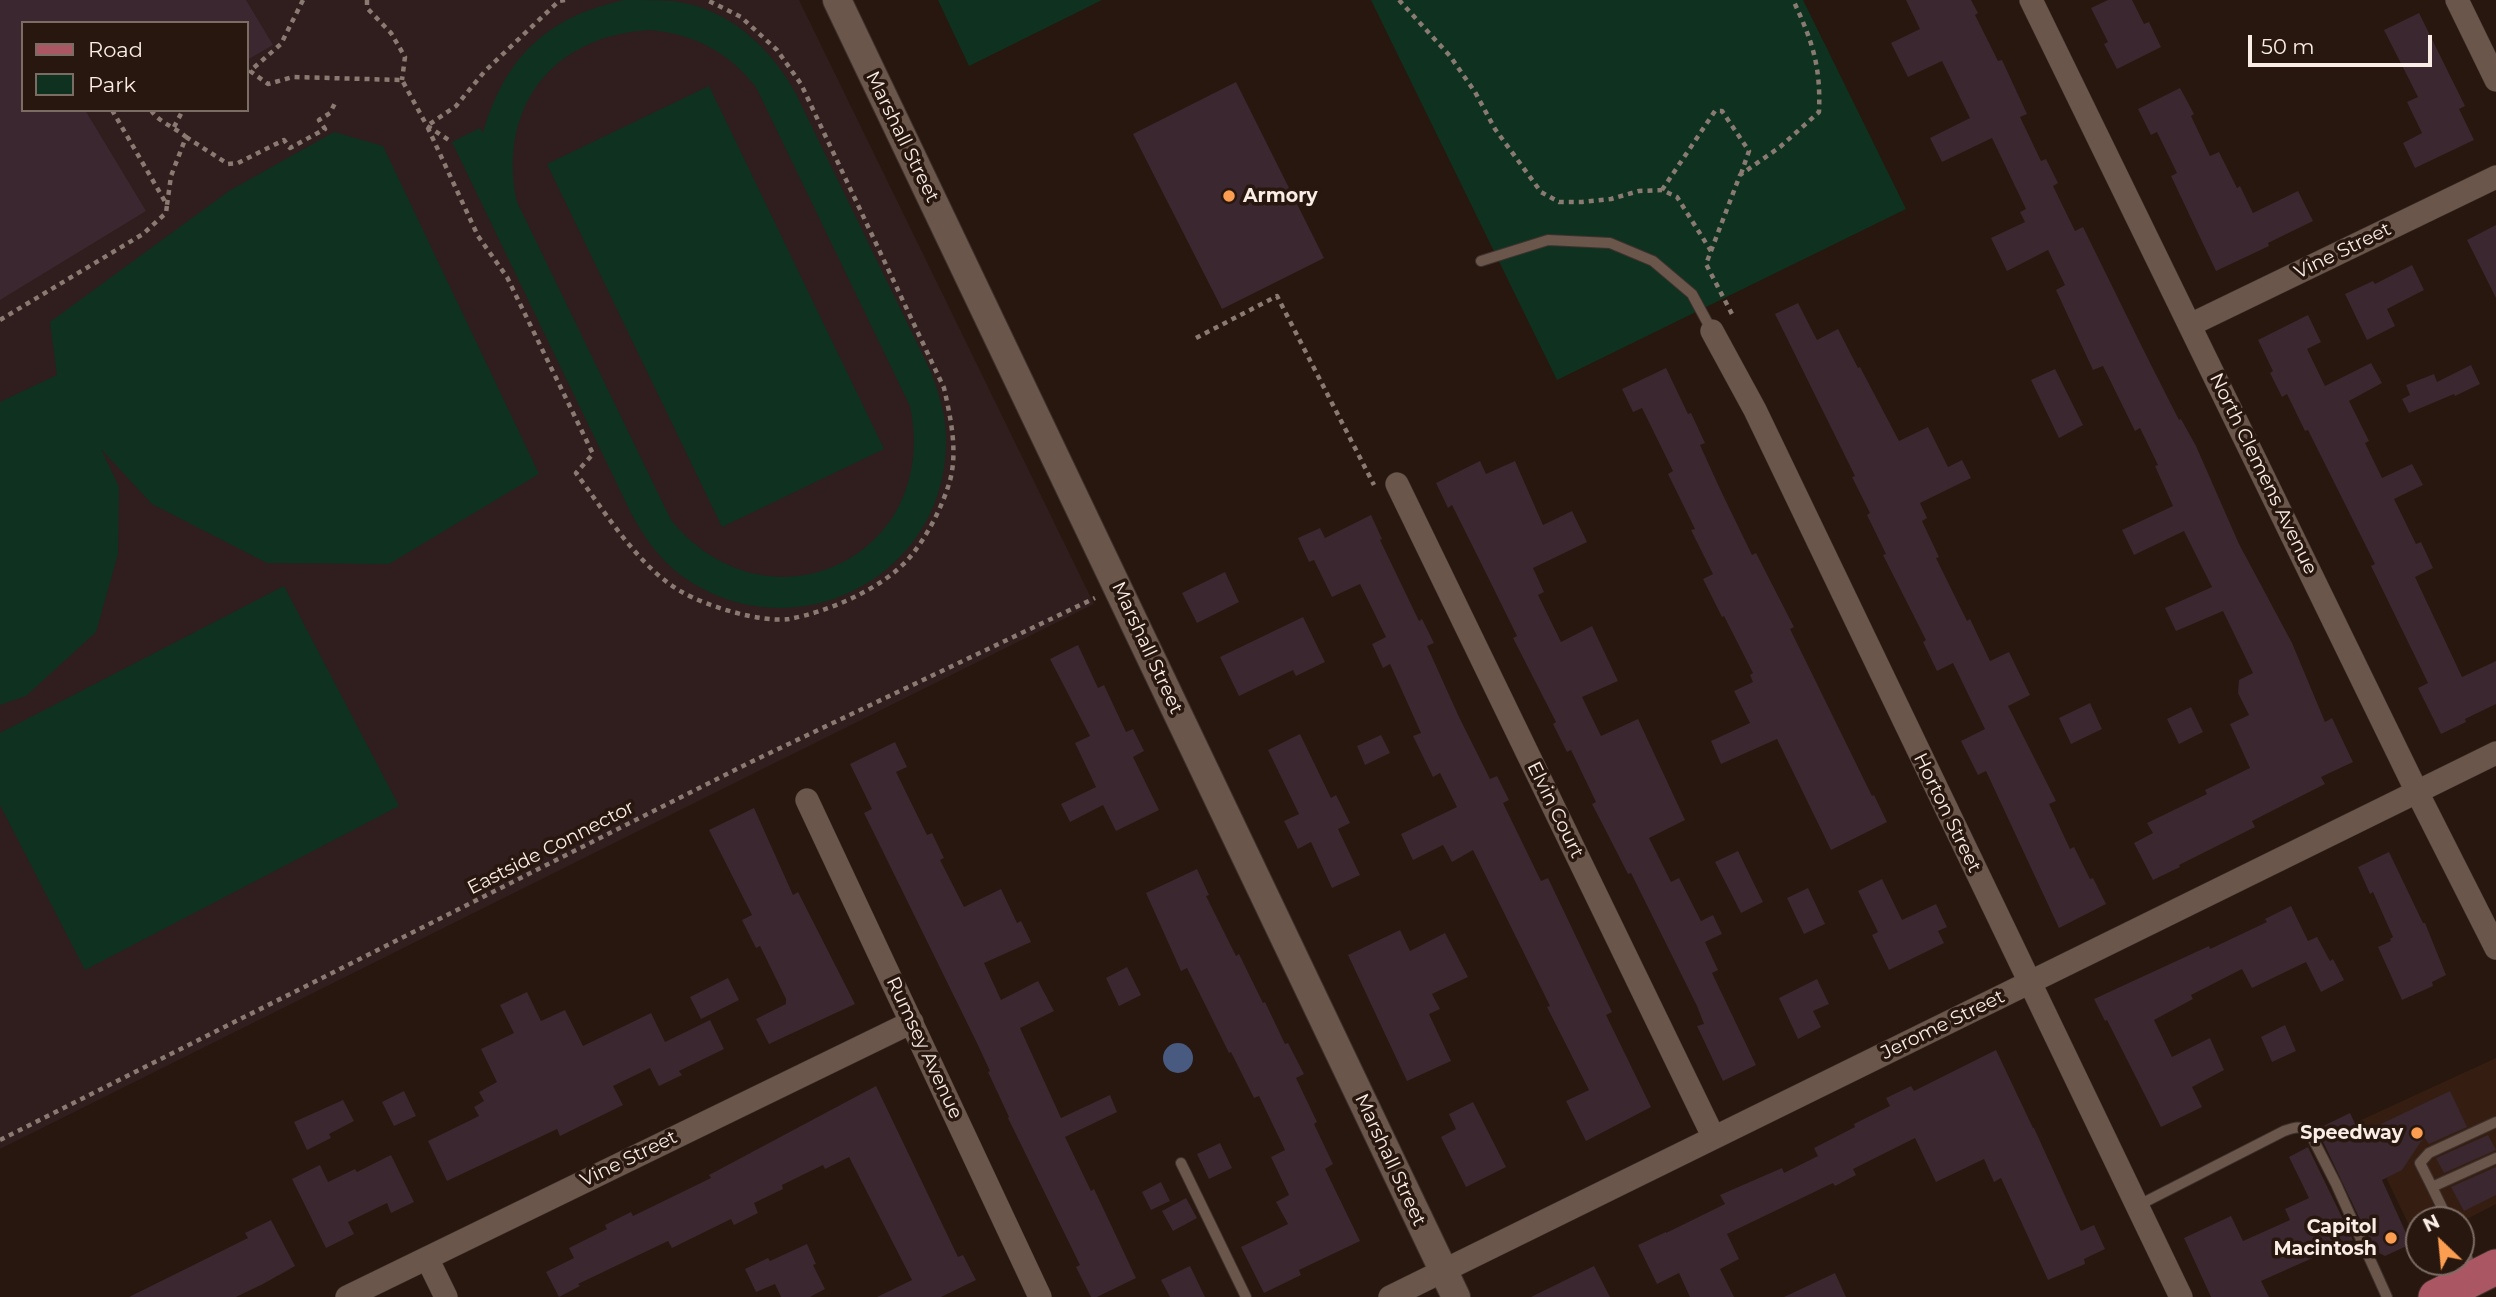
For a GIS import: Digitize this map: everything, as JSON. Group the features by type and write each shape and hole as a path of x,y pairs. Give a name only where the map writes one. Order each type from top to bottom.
{"main road":[{"path":"2436,1297 2486,1272"}],"street":[{"name":"Marshall Street","path":"837,0 1456,1297"},
{"name":"North Clemens Avenue","path":"2031,0 2417,792 2496,948"},
{"path":"2457,0 2496,80"},
{"name":"Vine Street","path":"2190,325 2496,177"},
{"name":"Horton Street","path":"1712,331 1755,410 2180,1297"},
{"name":"Elvin Court","path":"1397,484 1713,1136"},
{"name":"Jerome Street","path":"1390,1297 2496,753"},
{"name":"Rumsey Avenue","path":"807,800 1040,1297"},
{"name":"Vine Street","path":"347,1297 912,1021"},
{"path":"427,1258 446,1297"}],"lane":[{"path":"1481,261 1548,240 1610,243 1653,261 1692,294 1712,331"},
{"path":"2441,1206 2420,1163 2429,1153 2496,1122"},
{"path":"2137,1206 2284,1131 2294,1127 2303,1128 2310,1133 2336,1184 2387,1297"},
{"path":"2432,1187 2496,1158"},
{"path":"1181,1163 1247,1297"}],"path":[{"path":"303,0 281,44 248,71 268,84 293,77 402,80"},
{"path":"367,0 367,8 391,33 405,57 402,80 427,126 478,236 507,277 593,454 576,473 627,541 653,570 681,592 744,615 787,619 824,609 872,588 909,558 932,523 949,485 953,453 952,423 944,388 801,84 777,50 741,17 707,0"},
{"path":"427,126 456,106 503,53 559,1 565,0"},
{"path":"1399,0 1450,56 1475,92 1494,130 1541,192 1559,202 1582,202 1611,199 1639,191 1662,190 1677,197 1711,251"},
{"path":"1740,176 1780,147 1819,111 1820,89 1816,59 1810,36 1793,0"},
{"path":"152,112 155,118 174,127 228,164 238,163 284,140 290,148 325,129 319,120 330,113 336,101"},
{"path":"1662,190 1715,111 1722,111 1749,151 1706,264 1735,320 1712,331"},
{"path":"113,112 167,205"},
{"path":"174,127 182,112"},
{"path":"427,126 452,142"},
{"path":"0,320 143,234 166,213 171,176 186,137"},
{"path":"1196,338 1277,296 1374,485"},
{"name":"Eastside Connector","path":"0,1140 753,761 1118,587"}],"shaded area":[{"path":"0,0 799,0 1094,604 0,1149"},
{"path":"2496,1058 2496,1204 2475,1215 2475,1206 2405,1206 2405,1217 2359,1121"}],"green space":[{"path":"624,0 673,1 693,5 729,21 745,32 773,59 795,92 931,372 945,423 943,475 927,520 899,557 863,585 821,603 775,608 728,599 682,576 660,556 632,515 452,142 480,128 483,133 503,83 533,44 573,17","holes":["650,30 666,32 709,47 734,64 756,87 910,406 913,459 900,504 874,540 839,564 798,576 754,574 710,555 671,520 517,202 513,168 516,136 525,107 540,82 560,62 585,46 616,35"]},
{"path":"938,0 1102,0 969,66"},
{"path":"1371,0 1803,0 1906,209 1557,380"},
{"path":"709,86 884,449 722,527 547,164"},
{"path":"334,132 383,146 539,474 389,564 267,563 152,504 101,449 119,487 118,554 96,632 26,696 0,705 0,402 57,375 50,322 229,191"},
{"path":"284,586 399,806 85,970 0,805 0,733"}],"water":[{"path":"1178,1043 1189,1047 1193,1058 1189,1069 1178,1073 1167,1069 1163,1058 1167,1047"}],"building":[{"path":"0,0 246,0 273,45 248,59 248,21 21,21 21,112 86,112 146,211 0,300"},
{"path":"1906,0 1971,0 1978,13 1975,15 1998,61 2002,60 2027,114 2020,117 2041,161 2046,159 2058,183 2053,186 2075,231 2083,227 2179,420 2181,419 2196,446 2239,544 2292,643 2325,722 2332,718 2353,762 2321,777 2325,784 2252,821 2255,827 2153,880 2134,843 2153,833 2147,823 2207,794 2205,790 2250,768 2230,724 2249,715 2238,693 2239,680 2253,673 2223,611 2176,631 2165,608 2212,587 2184,531 2134,555 2122,530 2173,506 2155,466 2158,465 2140,428 2135,431 2103,366 2093,370 2056,290 2065,285 2048,250 2007,271 1991,238 2025,222 2020,212 2026,209 1992,138 1942,162 1930,138 1970,118 1942,61 1908,77 1891,43 1920,29"},
{"path":"2108,0 2132,0 2144,24 2149,22 2161,47 2117,69 2104,44 2108,42 2091,8"},
{"path":"2419,13 2465,106 2459,109 2474,140 2415,168 2403,143 2422,133 2407,102 2418,97 2384,30"},
{"name":"Armory","path":"1236,82 1324,258 1222,309 1133,134"},
{"path":"2180,88 2194,114 2191,116 2210,156 2219,152 2253,213 2298,191 2313,221 2216,271 2171,176 2177,173 2157,132 2151,135 2138,109"},
{"path":"2496,225 2496,298 2467,240"},
{"path":"2412,265 2424,290 2387,309 2395,326 2367,340 2345,294 2373,281 2375,284"},
{"path":"1798,303 1817,340 1838,329 1899,441 1928,427 1948,467 1962,460 1971,478 1920,503 1927,518 1922,521 1939,557 1936,558 1990,661 2009,652 2030,695 2008,706 2056,801 2049,804 2070,849 2074,847 2106,904 2059,928 1986,771 1978,775 1961,741 1985,729 1953,663 1937,671 1923,642 1926,640 1883,555 1886,554 1867,515 1870,513 1852,477 1855,476 1775,314"},
{"path":"2308,315 2321,342 2307,349 2325,386 2371,363 2382,383 2349,401 2369,441 2365,443 2382,478 2412,464 2423,485 2394,499 2416,544 2421,542 2433,568 2415,577 2462,677 2496,661 2496,704 2441,734 2418,688 2428,683 2371,566 2375,564 2308,430 2305,431 2287,394 2282,397 2258,340"},
{"path":"2471,365 2480,384 2409,413 2402,399 2410,395 2406,385 2434,374 2437,382"},
{"path":"1666,368 1705,443 1700,445 1752,555 1756,553 1794,627 1790,629 1887,822 1831,850 1777,739 1721,764 1711,741 1750,723 1734,691 1753,682 1750,675 1753,673 1703,579 1713,574 1668,474 1673,471 1642,408 1633,412 1622,389"},
{"path":"2055,369 2083,425 2059,438 2031,380"},
{"path":"1480,461 1486,474 1515,461 1543,525 1572,511 1587,542 1533,568 1544,592 1538,595 1561,642 1592,626 1618,681 1582,697 1601,736 1638,719 1685,820 1649,838 1671,882 1679,878 1701,921 1713,915 1722,934 1705,942 1718,970 1712,973 1756,1065 1723,1081 1697,1026 1704,1024 1697,1006 1631,873 1628,874 1592,804 1596,802 1571,750 1567,752 1553,724 1556,722 1513,638 1517,636 1480,561 1452,505 1448,508 1436,483"},
{"path":"1371,515 1382,539 1380,540 1419,621 1422,619 1434,643 1427,646 1459,717 1490,779 1497,776 1509,800 1503,803 1541,881 1548,878 1612,1012 1606,1015 1651,1107 1586,1141 1566,1101 1589,1090 1473,850 1452,862 1443,845 1413,860 1401,834 1457,807 1440,773 1433,777 1413,736 1421,733 1390,664 1383,668 1372,644 1386,637 1360,584 1332,597 1314,560 1309,562 1298,538 1320,528 1325,538"},
{"path":"1225,572 1239,602 1197,623 1182,593"},
{"path":"1303,617 1325,662 1296,676 1293,670 1239,696 1220,657"},
{"path":"1078,645 1098,688 1104,685 1126,732 1133,729 1144,751 1133,757 1159,810 1116,831 1103,805 1070,822 1061,804 1096,787 1075,743 1090,736 1050,659"},
{"path":"2090,703 2102,729 2071,744 2059,718"},
{"path":"2191,707 2203,732 2179,744 2167,719"},
{"path":"1300,734 1331,798 1336,795 1350,823 1338,829 1360,875 1332,888 1311,842 1298,849 1284,821 1299,814 1268,750"},
{"path":"1381,735 1390,753 1365,765 1357,746"},
{"path":"895,742 907,767 896,772 927,835 932,833 944,858 940,860 964,907 1001,889 1017,923 1021,921 1031,942 984,963 1001,1000 1038,981 1054,1011 1020,1028 1061,1118 1110,1095 1117,1112 1065,1137 1091,1191 1094,1189 1136,1278 1097,1297 1091,1297 1076,1267 1080,1265 1008,1118 976,1041 864,813 872,809 850,764"},
{"path":"754,808 793,895 798,892 855,1004 769,1044 756,1019 786,1004 786,999 760,946 756,948 742,920 752,915 709,830"},
{"path":"1738,851 1763,902 1741,913 1715,862"},
{"path":"2389,852 2425,923 2446,975 2432,982 2433,986 2402,1000 2378,947 2391,941 2393,937 2373,892 2370,894 2358,867"},
{"path":"1197,869 1209,895 1206,896 1236,956 1239,954 1285,1044 1288,1043 1304,1074 1296,1078 1333,1164 1325,1169 1360,1241 1299,1270 1301,1275 1264,1293 1241,1247 1288,1224 1276,1202 1289,1195 1271,1157 1285,1150 1259,1096 1254,1098 1231,1052 1229,1053 1187,968 1181,971 1146,893"},
{"path":"1882,879 1902,920 1936,904 1947,927 1938,931 1944,943 1889,970 1872,935 1878,932 1858,891"},
{"path":"1808,888 1825,924 1804,934 1787,898"},
{"path":"2291,906 2308,941 2317,937 2344,980 2321,992 2306,962 2252,988 2242,969 2191,995 2193,999 2154,1020 2172,1057 2210,1038 2224,1070 2192,1087 2202,1107 2161,1127 2094,999 2209,946 2210,949 2267,922 2265,919"},
{"path":"1400,930 1410,951 1445,933 1468,977 1432,994 1440,1009 1429,1014 1451,1061 1407,1081 1348,955"},
{"path":"1127,967 1141,995 1119,1006 1106,978"},
{"path":"728,978 739,1000 701,1019 690,997"},
{"path":"1817,979 1829,1004 1813,1011 1821,1027 1798,1039 1779,998"},
{"path":"527,992 541,1021 565,1010 583,1046 651,1013 665,1042 710,1020 724,1049 679,1071 682,1075 659,1086 650,1068 613,1086 623,1105 560,1136 557,1129 447,1181 428,1141 479,1116 474,1107 484,1101 479,1092 497,1082 481,1049 514,1033 500,1005"},
{"path":"2285,1025 2296,1051 2272,1062 2261,1037"},
{"path":"1996,1050 2081,1231 2094,1225 2105,1249 2084,1259 2085,1264 2048,1280 2001,1178 1994,1182 1984,1159 1936,1182 1915,1138 1853,1169 1856,1175 1835,1186 1833,1183 1727,1234 1739,1259 1720,1269 1734,1297 1690,1297 1679,1273 1657,1284 1638,1245 1725,1204 1720,1195 1782,1168 1784,1173 1818,1156 1814,1148 1890,1106 1886,1098 1911,1086 1914,1091"},
{"path":"876,1086 958,1257 963,1255 976,1280 941,1297 877,1297 912,1280 849,1157 825,1169 823,1165 782,1185 783,1189 754,1203 758,1213 734,1225 731,1219 672,1248 668,1241 578,1284 580,1286 559,1297 546,1272 574,1258 569,1248 607,1229 605,1225 631,1212 633,1216 711,1178 709,1175"},
{"path":"404,1091 416,1116 394,1126 382,1102"},
{"path":"2450,1091 2467,1127 2429,1144 2424,1137 2402,1170 2382,1180 2405,1231 2405,1247 2385,1256 2375,1251 2317,1129 2350,1113 2360,1134"},
{"path":"343,1100 354,1121 329,1134 331,1138 307,1150 294,1122"},
{"path":"1473,1102 1506,1167 1466,1187 1441,1137 1456,1129 1449,1114"},
{"path":"2488,1135 2496,1150 2444,1173 2436,1158"},
{"path":"1220,1143 1232,1168 1209,1179 1197,1154"},
{"path":"2308,1147 2353,1240 2261,1281 2269,1297 2211,1297 2184,1238 2231,1216 2243,1241 2290,1220 2285,1209 2309,1198 2289,1157"},
{"path":"391,1155 414,1202 391,1213 387,1203 348,1222 354,1234 326,1248 292,1179 320,1165 328,1182 355,1169 357,1172"},
{"path":"2496,1167 2496,1195 2474,1206 2461,1206 2451,1187"},
{"path":"1161,1182 1170,1201 1151,1210 1142,1192"},
{"path":"1186,1198 1197,1218 1173,1231 1162,1211"},
{"path":"271,1220 295,1266 263,1284 236,1297 129,1297 248,1238 245,1233"},
{"path":"807,1244 816,1264 813,1265 825,1289 810,1297 781,1297 775,1284 756,1292 745,1269"},
{"path":"1190,1266 1205,1297 1170,1297 1161,1280"},
{"path":"1594,1266 1610,1297 1531,1297"},
{"path":"1835,1273 1846,1297 1784,1297"}],"place":[{"name":"Armory","path":"1229,196"},
{"name":"Speedway","path":"2417,1133"},
{"name":"Capitol Macintosh","path":"2391,1238"}]}
